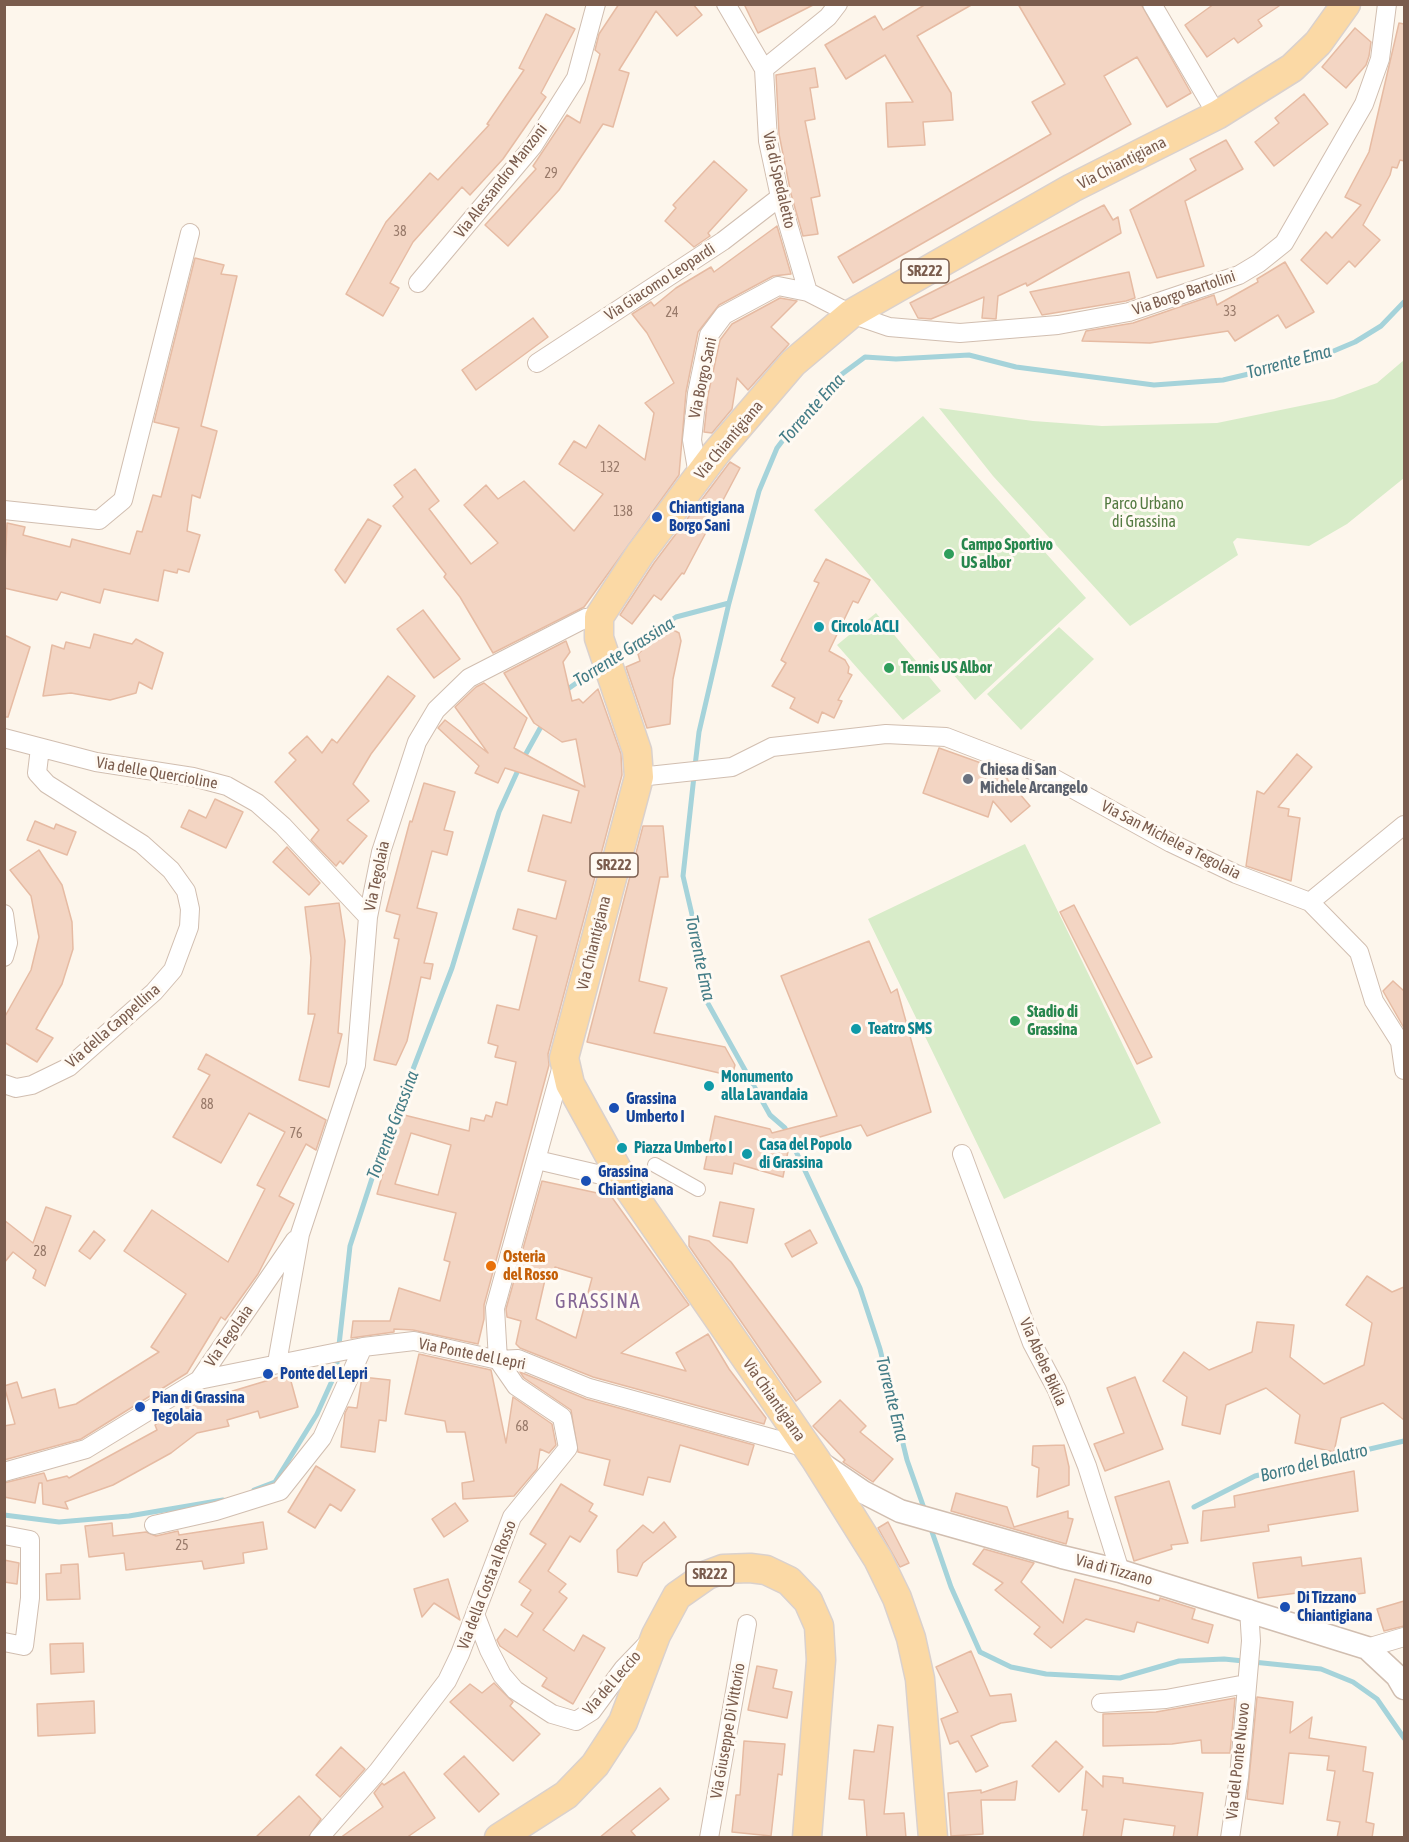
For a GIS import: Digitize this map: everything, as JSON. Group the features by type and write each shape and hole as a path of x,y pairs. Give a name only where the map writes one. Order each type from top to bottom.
{"main road":[{"name":"Via Chiantigiana","path":"933,1838 920,1680 911,1638 897,1598 878,1559 812,1454 623,1180 570,1084 564,1059 651,775 637,751 611,673 599,627 614,591 698,475 793,363 851,315 1072,188 1217,114 1292,68 1318,43 1346,4"},
{"name":"SR222","path":"499,1838 566,1795 595,1765 628,1712 656,1635 677,1596 689,1586 723,1569 750,1568 772,1572 789,1581 808,1601 819,1626 821,1660 807,1838"}],"street":[{"name":"Via Alessandro Manzoni","path":"418,284 533,146 576,78 596,4"},
{"name":"Via di Spedaletto","path":"726,4 764,69 768,141 780,197 808,292"},
{"path":"764,69 828,17 838,4"},
{"path":"1152,4 1217,114"},
{"name":"Via Borgo Bartolini","path":"851,315 890,327 960,333 1058,325 1129,312 1239,275 1284,243 1364,104 1380,59 1386,4"},
{"name":"Via Giacomo Leopardi","path":"537,363 723,241 780,197"},
{"path":"4,510 99,520 123,500 190,233"},
{"name":"Via Borgo Sani","path":"698,475 692,440 697,393 710,335 724,315 778,286 808,292 851,315"},
{"name":"Via Tegolaia","path":"277,1363 300,1234 356,1065 368,917 381,852 417,742 436,710 469,678 586,618 599,627"},
{"name":"Via San Michele a Tegolaia","path":"651,775 740,764 772,747 886,734 946,737 1055,779 1180,847 1236,874 1310,902"},
{"name":"Via delle Quercioline","path":"4,738 96,762 193,777 227,786 256,803 283,826 368,917"},
{"name":"Via della Cappellina","path":"4,1084 16,1088 33,1085 69,1067 154,992 173,970 189,927 190,909 186,891 171,870 141,844 47,784 37,773 40,748"},
{"path":"1404,825 1310,902 1359,952 1374,1001 1400,1042 1404,1070"},
{"path":"4,914 8,943 4,957"},
{"path":"498,1360 495,1308 564,1059"},
{"name":"Via Abebe Bikila","path":"962,1154 1032,1342 1057,1390 1086,1466 1120,1571"},
{"path":"537,1160 623,1180"},
{"path":"655,1166 698,1188"},
{"name":"Via Tegolaia","path":"199,1380 300,1234"},
{"name":"Via Ponte del Lepri","path":"199,1380 277,1363 414,1341 498,1360 518,1359 589,1388 812,1454"},
{"path":"154,1525 216,1511 280,1491 322,1438 355,1349"},
{"name":"Via della Costa al Rosso","path":"319,1838 425,1713 447,1681 512,1517 568,1448 562,1417 516,1386 498,1360"},
{"path":"4,1472 86,1449 199,1380"},
{"name":"Via di Tizzano","path":"812,1454 863,1492 900,1511 1120,1571 1249,1609 1367,1648 1397,1676 1404,1688"},
{"path":"4,1535 30,1540 30,1598 24,1646 4,1642"},
{"name":"Via del Ponte Nuovo","path":"1230,1838 1239,1777 1251,1641 1249,1609"},
{"name":"Via del Leccio","path":"475,1614 502,1675 515,1690 552,1714 576,1721 592,1711 622,1669 656,1635"},
{"name":"Via Giuseppe Di Vittorio","path":"710,1838 747,1624"},
{"path":"1367,1648 1404,1637"},
{"name":"Via del Ponte Nuovo","path":"1101,1703 1166,1699 1246,1681"}],"green space":[{"name":"Parco Urbano di Grassina","path":"1404,360 1404,478 1347,524 1309,546 1237,538 1233,542 1238,555 1130,626 993,476 939,408 1033,421 1102,426 1217,423 1334,399 1377,383"},
{"name":"Campo Sportivo US albor","path":"923,416 1086,598 975,700 814,510"},
{"name":"Tennis US Albor","path":"876,613 941,691 903,720 837,645"},
{"name":"Tennis US Albor","path":"1059,627 1094,659 1021,730 987,694"},
{"name":"Stadio di Grassina","path":"1025,844 1161,1123 1004,1199 868,919"}],"building":[{"path":"619,4 693,4 702,15 677,36 656,11 619,70 629,73 613,127 603,124 559,190 508,246 485,225 536,169 533,166 567,115 580,123 600,54 595,50 599,34"},
{"path":"744,4 815,4 758,33"},
{"path":"926,4 973,4 917,36 951,93 953,120 923,122 925,145 888,147 886,103 913,102 885,55 846,79 825,45 875,16 883,30"},
{"path":"1018,4 1141,4 1191,93 1167,107 1137,57 1104,76 1131,124 853,283 838,257 1051,134 1032,102 1065,84"},
{"path":"1214,4 1282,4 1258,20 1262,26 1238,43 1234,38 1207,57 1185,25"},
{"path":"546,14 575,29 541,93 546,97 503,159 470,195 462,187 413,242 390,283 399,288 383,316 346,294 386,222 430,173 438,180 489,125 487,124 524,70 519,68"},
{"path":"1399,23 1404,24 1404,161 1400,160 1397,168 1392,167 1363,225 1380,240 1355,267 1349,261 1327,284 1301,260 1326,232 1332,238 1361,205 1345,197 1369,152"},
{"path":"1355,28 1371,42 1369,56 1366,65 1346,88 1322,67"},
{"path":"815,68 818,87 810,88 815,119 805,121 820,196 811,198 818,234 803,236 791,194 779,134 776,75"},
{"path":"1304,94 1328,124 1274,166 1255,142 1279,123 1275,118"},
{"path":"1226,140 1243,169 1185,201 1204,266 1157,278 1130,210 1196,170 1190,159"},
{"path":"714,161 747,190 708,233 710,236 694,247 665,221 676,208 673,205"},
{"path":"1104,205 1113,220 1118,217 1121,233 1027,286 1026,283 998,296 996,319 982,318 984,297 931,319 918,318 910,303"},
{"path":"777,226 791,274 773,276 719,305 698,332 686,392 679,475 584,607 493,653 460,597 444,577 446,574 393,506 403,497 394,485 415,469 439,501 429,509 471,564 498,543 464,505 486,485 498,499 524,481 574,531 603,494 559,464 574,441 586,448 599,425 645,460 654,413 645,403 674,383 647,333 632,314 651,302 654,306 676,288 711,267 714,272"},
{"path":"195,258 224,265 221,274 237,276 201,426 217,431 200,498 192,495 187,531 200,535 189,572 178,569 177,573 164,570 158,601 104,589 100,603 61,592 57,600 4,588 7,523 25,527 23,535 70,547 72,539 130,554 137,531 142,532 153,495 161,497 179,428 154,422"},
{"path":"1285,262 1314,312 1286,328 1278,315 1235,341 1228,331 1150,343 1082,341 1086,331 1133,323 1214,295 1217,305 1258,282 1257,279"},
{"path":"1129,272 1135,298 1126,301 1042,315 1030,292"},
{"path":"780,298 797,301 771,327 789,344 748,390 737,378 732,409 712,433 704,432 708,395 720,340 732,324"},
{"path":"533,318 548,337 476,390 462,370"},
{"path":"730,462 740,468 684,574 682,573 661,600 654,595 632,624 620,615 654,563"},
{"path":"368,519 381,526 345,583 335,570"},
{"name":"Circolo ACLI","path":"826,559 870,580 858,603 853,601 829,651 845,660 849,667 848,673 852,675 838,700 842,701 834,718 822,712 818,723 790,708 795,698 772,686 786,663 781,660 819,583 814,581"},
{"path":"423,610 460,659 434,678 397,629"},
{"path":"668,627 679,633 681,641 673,679 670,724 647,728 626,667 640,661 638,654"},
{"path":"94,634 132,644 136,639 163,653 152,689 139,682 136,693 110,700 71,693 43,696 52,645 64,649 66,642 90,648"},
{"path":"4,635 30,647 8,717 4,717"},
{"path":"566,641 570,652 563,662 572,701 579,699 583,703 598,689 621,754 622,775 548,1054 549,1065 484,1305 484,1319 478,1344 413,1330 394,1329 394,1332 351,1338 353,1321 390,1321 399,1288 440,1301 450,1262 444,1260 456,1213 377,1194 400,1114 469,1131 471,1118 484,1121 486,1115 492,1117 496,1102 507,1105 516,1062 495,1057 498,1046 488,1043 497,1005 519,1010 537,936 513,929 518,909 556,919 566,881 528,871 543,815 571,823 579,791 505,768 498,783 475,773 479,766 438,728 445,720 488,753 455,707 476,687 484,683 527,718 514,748 585,787 576,739 562,742 534,723 504,673","holes":["411,1133 451,1145 438,1195 395,1184"]},
{"path":"388,676 415,696 371,754 353,784 369,801 347,820 367,836 343,864 340,861 336,866 311,840 319,830 275,782 296,760 289,753 307,736 322,753 332,739 337,743"},
{"name":"Chiesa di San Michele Arcangelo","path":"939,748 1009,773 1007,779 1030,806 1011,822 993,801 988,817 923,793"},
{"path":"1297,754 1312,767 1278,807 1289,809 1288,816 1300,818 1291,881 1246,866 1257,791 1264,794"},
{"path":"424,783 455,792 444,830 453,832 447,855 432,851 417,908 437,913 424,963 433,964 430,979 421,977 407,1041 396,1065 374,1060 399,939 394,938 400,915 386,911 410,821 412,822"},
{"path":"215,799 243,812 226,848 181,827 189,810 206,818"},
{"path":"35,821 54,829 56,824 76,832 67,855 27,840"},
{"path":"643,826 663,826 668,877 660,877 639,981 667,988 654,1033 725,1047 735,1065 732,1076 587,1042"},
{"path":"287,847 320,883 309,895 273,862"},
{"path":"39,850 62,885 72,922 73,949 62,984 36,1029 53,1038 37,1062 4,1042 4,1018 31,970 39,937 31,896 10,870"},
{"path":"339,903 345,941 338,1033 342,1034 329,1087 299,1080 315,1014 308,1014 311,958 305,907"},
{"path":"1074,905 1152,1057 1137,1064 1060,912"},
{"path":"869,941 891,993 897,989 931,1112 867,1136 861,1125 789,1146 783,1177 734,1163 732,1174 704,1169 715,1116 770,1129 772,1133 837,1116 781,976"},
{"path":"1393,981 1404,991 1404,1028 1383,991"},
{"path":"206,1054 326,1120 316,1150 306,1144 279,1196 294,1204 258,1274 225,1320 221,1317 187,1373 81,1439 4,1460 4,1426 15,1424 4,1386 17,1382 22,1398 55,1389 59,1408 76,1404 159,1352 151,1347 186,1294 124,1251 152,1210 228,1262 265,1189 257,1185 285,1132 249,1113 221,1163 173,1137 210,1075 198,1069"},
{"path":"542,1181 611,1196 689,1305 621,1353 686,1371 676,1353 708,1334 729,1369 766,1418 764,1424 593,1377 520,1348 516,1344 521,1321 507,1317 506,1309","holes":["555,1267 592,1278 576,1338 536,1319 547,1271 554,1273"]},
{"path":"720,1202 754,1209 747,1243 713,1236"},
{"path":"46,1207 71,1216 45,1286 33,1278 36,1270 13,1252 4,1263 4,1220 33,1243"},
{"path":"810,1230 817,1243 792,1257 785,1244"},
{"path":"94,1231 105,1240 90,1259 79,1251"},
{"path":"689,1236 709,1241 731,1262 821,1382 796,1401 689,1246"},
{"path":"1367,1276 1392,1292 1404,1287 1404,1420 1383,1403 1341,1418 1334,1452 1295,1443 1300,1415 1266,1388 1226,1405 1220,1434 1182,1425 1187,1397 1163,1381 1184,1352 1209,1370 1252,1352 1257,1322 1294,1325 1290,1357 1324,1384 1364,1365 1372,1323 1346,1305"},
{"path":"419,1354 491,1370 506,1443 513,1397 552,1424 556,1445 549,1453 540,1449 537,1469 514,1496 463,1499 462,1483 474,1481 465,1432 447,1432 445,1421 405,1414"},
{"path":"520,1372 586,1399 754,1445 748,1465 680,1445 670,1482 648,1477 643,1495 604,1485 610,1460 578,1452 571,1410 524,1378"},
{"path":"289,1374 298,1407 260,1418 258,1411 227,1420 229,1426 197,1433 171,1453 113,1485 65,1502 68,1509 43,1504 42,1483 39,1483 35,1503 4,1497 4,1483 44,1473 47,1481 67,1476 69,1478 157,1430 155,1425 183,1406"},
{"path":"362,1377 390,1380 386,1421 379,1420 375,1452 341,1447 345,1413 348,1407 357,1408"},
{"path":"1135,1377 1163,1449 1105,1471 1094,1444 1124,1433 1107,1388"},
{"path":"840,1400 866,1426 860,1432 893,1459 873,1482 843,1462 845,1460 813,1426"},
{"path":"1064,1445 1069,1467 1069,1485 1037,1497 1039,1468 1032,1465 1033,1446"},
{"path":"316,1466 355,1490 341,1511 330,1504 315,1528 288,1512"},
{"path":"1354,1471 1358,1511 1268,1525 1269,1531 1201,1541 1203,1511 1235,1507 1234,1496"},
{"path":"1169,1481 1188,1543 1171,1545 1172,1549 1134,1561 1115,1497"},
{"path":"561,1484 593,1504 589,1511 597,1516 580,1542 570,1536 548,1571 566,1584 559,1592 567,1598 543,1630 574,1651 583,1635 605,1648 573,1704 542,1686 547,1678 500,1646 497,1640 505,1629 517,1637 533,1613 521,1605 531,1590 519,1582 546,1544 530,1534"},
{"path":"956,1493 1007,1507 1014,1527 1068,1511 1068,1518 1073,1519 1066,1544 951,1511"},
{"path":"455,1503 468,1521 444,1537 432,1519"},
{"path":"263,1522 267,1549 243,1553 244,1563 204,1569 202,1561 126,1570 124,1553 89,1557 85,1526 112,1523 113,1536 146,1532 156,1536 178,1531 179,1535"},
{"path":"664,1522 676,1537 643,1563 637,1576 618,1572 617,1550 643,1525 653,1533"},
{"path":"888,1522 909,1563 900,1567 878,1528"},
{"path":"984,1549 1034,1563 1021,1582 1063,1623 1075,1579 1159,1601 1160,1598 1195,1609 1192,1619 1213,1625 1208,1643 1137,1622 1134,1632 1086,1619 1051,1648 1034,1634 1040,1627 995,1590 1003,1583 973,1564"},
{"path":"1301,1557 1302,1566 1361,1558 1365,1593 1306,1601 1305,1592 1258,1598 1253,1563"},
{"path":"4,1560 19,1563 17,1584 4,1582"},
{"path":"78,1564 80,1599 47,1600 46,1574 61,1573 61,1565"},
{"path":"448,1579 460,1620 434,1603 422,1617 414,1589"},
{"path":"1404,1601 1404,1626 1384,1631 1377,1609"},
{"path":"83,1643 84,1672 51,1674 50,1644"},
{"path":"971,1651 990,1696 1011,1694 1016,1721 1001,1723 971,1736 988,1766 976,1772 958,1741 950,1744 941,1719 958,1712 936,1667"},
{"path":"757,1666 777,1670 773,1688 792,1692 787,1718 748,1710"},
{"path":"494,1683 513,1702 510,1706 540,1734 513,1761 450,1702 470,1684 482,1693"},
{"path":"1257,1697 1293,1702 1290,1733 1312,1717 1309,1738 1366,1747 1363,1771 1373,1773 1366,1822 1374,1824 1372,1838 1337,1838 1340,1822 1327,1820 1335,1771 1327,1770 1329,1756 1289,1753 1283,1804 1247,1799"},
{"path":"1235,1698 1230,1753 1202,1753 1201,1740 1172,1744 1103,1746 1103,1714 1156,1712"},
{"path":"94,1701 95,1733 38,1736 37,1704"},
{"path":"878,1725 893,1727 884,1814 904,1813 906,1838 867,1838 864,1800 849,1799 854,1750 874,1752"},
{"path":"744,1741 785,1744 782,1775 778,1774 771,1836 732,1832 736,1795 740,1795"},
{"path":"1056,1741 1083,1767 1059,1792 1032,1766"},
{"path":"341,1747 365,1769 340,1797 316,1775"},
{"path":"464,1756 499,1794 479,1812 444,1774"},
{"path":"1086,1771 1103,1787 1103,1776 1123,1778 1123,1783 1203,1793 1197,1838 1173,1838 1175,1826 1124,1819 1121,1838 1083,1838 1087,1810 1082,1810"},
{"path":"404,1772 435,1818 406,1838 340,1838 383,1807 374,1793 382,1783 384,1785"},
{"path":"1017,1781 1015,1800 981,1800 983,1834 951,1836 948,1793 981,1790 981,1793"},
{"path":"660,1788 669,1799 631,1831 637,1838 599,1838"},
{"path":"299,1796 321,1819 308,1838 255,1838"}],"waterway":[{"name":"Torrente Ema","path":"695,766 699,732 729,603 759,491 777,448 805,411 838,377 865,357 896,359 969,355 1016,367 1154,385 1223,380 1317,358 1355,342 1381,326 1404,302"},
{"name":"Torrente Grassina","path":"614,657 676,617 729,603"},
{"name":"Torrente Grassina","path":"565,691 599,667"},
{"name":"Torrente Grassina","path":"523,759 543,723"},
{"name":"Torrente Grassina","path":"254,1490 275,1482 317,1414 336,1372 350,1246 378,1160 452,968 499,812 519,768"},
{"name":"Torrente Ema","path":"694,776 683,876 693,919 706,1000 770,1115 785,1128 860,1288 880,1349 907,1460 925,1511"},
{"name":"Borro del Balatro","path":"1194,1507 1255,1476 1404,1441"},
{"name":"Torrente Grassina","path":"4,1515 59,1522 129,1516 223,1500"},
{"name":"Torrente Ema","path":"930,1526 951,1587 980,1652 1011,1667 1046,1674 1120,1678 1179,1661 1224,1659 1321,1669 1353,1682 1377,1699 1404,1738"}],"place":[{"name":"Chiantigiana Borgo Sani","path":"657,517"},
{"name":"Campo Sportivo US albor","path":"949,554"},
{"name":"Circolo ACLI","path":"819,627"},
{"name":"Tennis US Albor","path":"889,668"},
{"name":"Chiesa di San Michele Arcangelo","path":"968,779"},
{"name":"Stadio di Grassina","path":"1015,1021"},
{"name":"Teatro SMS","path":"856,1029"},
{"name":"Monumento alla Lavandaia","path":"709,1086"},
{"name":"Grassina Umberto I","path":"614,1108"},
{"name":"Piazza Umberto I","path":"622,1148"},
{"name":"Casa del Popolo di Grassina","path":"747,1154"},
{"name":"Grassina Chiantigiana","path":"586,1181"},
{"name":"Osteria del Rosso","path":"491,1266"},
{"name":"Ponte del Lepri","path":"268,1374"},
{"name":"Pian di Grassina Tegolaia","path":"140,1407"},
{"name":"Di Tizzano Chiantigiana","path":"1285,1607"}],"district":[{"name":"GRASSINA","path":"598,1302"}]}
